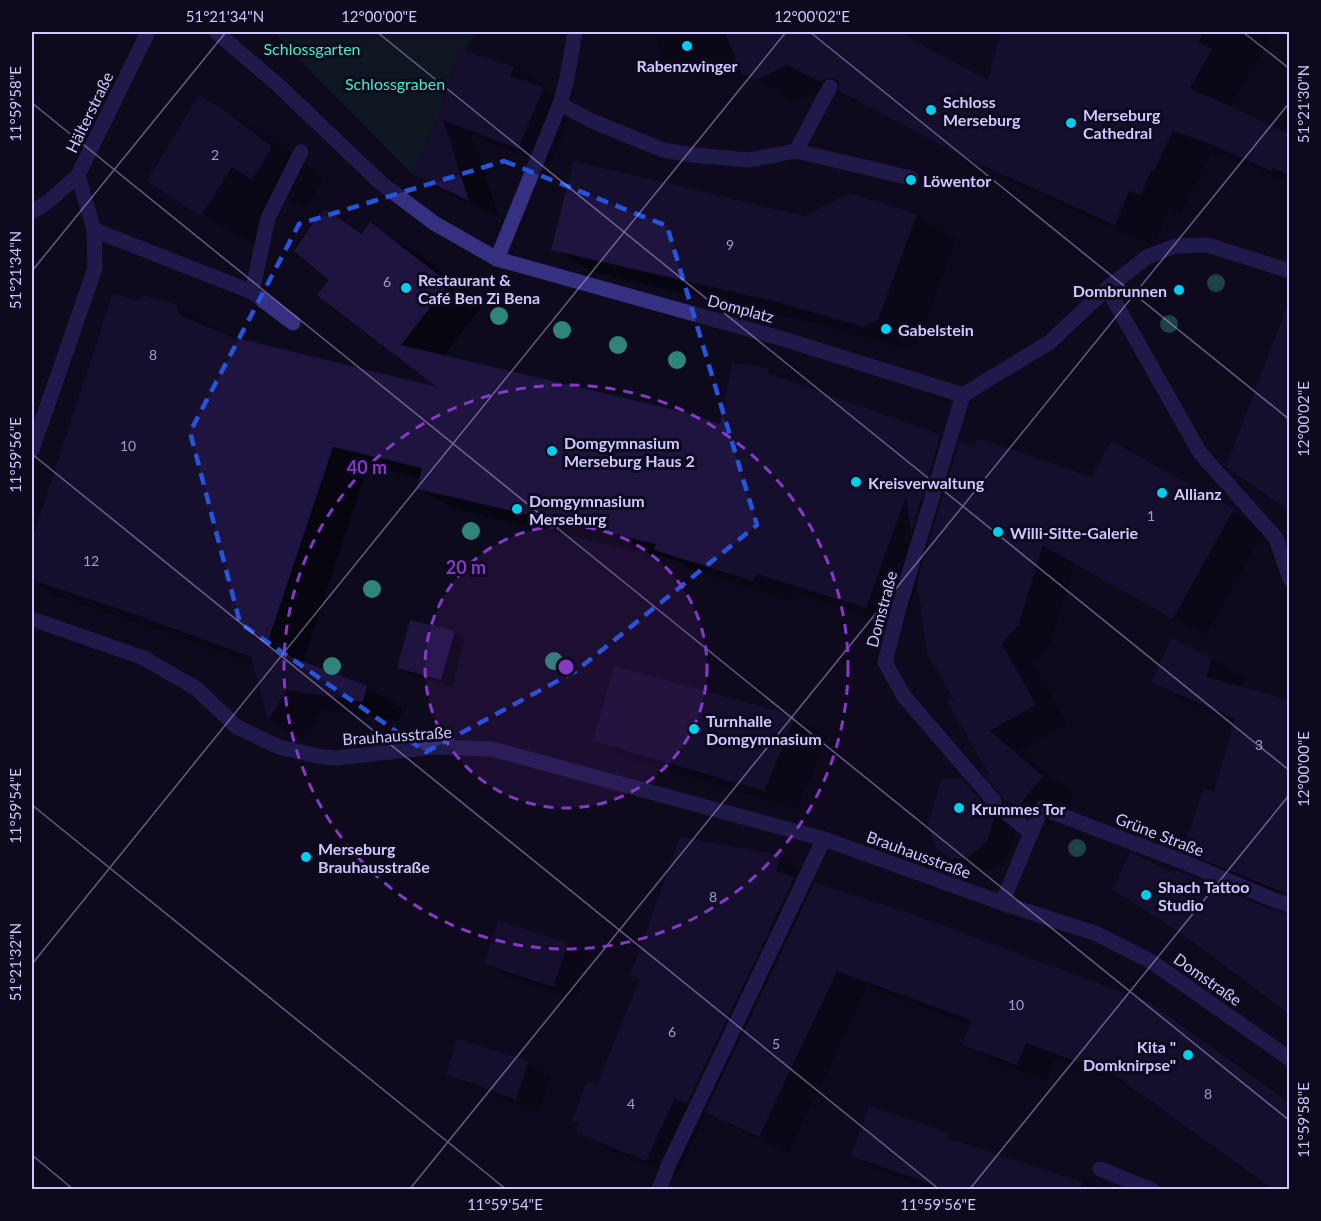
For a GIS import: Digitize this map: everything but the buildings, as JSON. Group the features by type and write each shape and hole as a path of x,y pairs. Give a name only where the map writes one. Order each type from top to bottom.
{"street":[{"name":"Hälterstraße","path":"32,450 95,268 94,230 78,175 148,32"},
{"name":"Domplatz","path":"216,32 278,85 382,184 434,223 497,259 780,338 963,395"},
{"path":"497,259 560,104 575,32"},
{"path":"796,151 830,87"},
{"path":"560,104 592,121 663,150 748,160 796,151 911,178"},
{"path":"252,292 268,218 301,152"},
{"path":"32,212 49,201 78,175"},
{"path":"94,230 252,292 292,323"},
{"path":"963,395 1050,342 1107,288 1147,257 1175,246 1207,245 1287,271"},
{"path":"1107,288 1200,453 1276,537 1290,579"},
{"name":"Domstraße","path":"963,395 900,604 885,662 903,695 999,806 1031,833"},
{"name":"Brauhausstraße","path":"32,619 144,658 197,689 237,727 279,747 336,758 433,747 492,749 824,839 1002,903"},
{"name":"Grüne Straße","path":"1031,833 1042,808 1290,905"},
{"path":"1002,903 1031,833"},
{"path":"659,1190 668,1166 824,839"},
{"name":"Domstraße","path":"1002,903 1097,934 1152,962 1290,1059"},
{"path":"1100,1169 1152,1190"}],"highlighted area":[{"path":"504,161 667,226 757,525 576,671 426,752 240,623 190,432 299,224"}],"green space":[{"name":"Schlossgraben","path":"274,32 475,32 465,51 459,50 439,116 412,174"}],"place":[{"name":"Rabenzwinger","path":"687,46"},
{"name":"Schloss Merseburg","path":"931,110"},
{"name":"Merseburg Cathedral","path":"1071,123"},
{"name":"Löwentor","path":"911,180"},
{"name":"Restaurant & Café Ben Zi Bena","path":"406,288"},
{"name":"Dombrunnen","path":"1179,290"},
{"name":"Gabelstein","path":"886,329"},
{"name":"Domgymnasium Merseburg Haus 2","path":"552,451"},
{"name":"Kreisverwaltung","path":"856,482"},
{"name":"Allianz","path":"1162,493"},
{"name":"Domgymnasium Merseburg","path":"517,509"},
{"name":"Willi-Sitte-Galerie","path":"998,532"},
{"name":"Turnhalle Domgymnasium","path":"694,729"},
{"name":"Krummes Tor","path":"959,808"},
{"name":"Merseburg Brauhausstraße","path":"306,857"},
{"name":"Shach Tattoo Studio","path":"1146,895"},
{"name":"Kita \" Domknirpse\"","path":"1188,1055"}],"park label":[{"name":"Schlossgarten","path":"312,48"}]}
